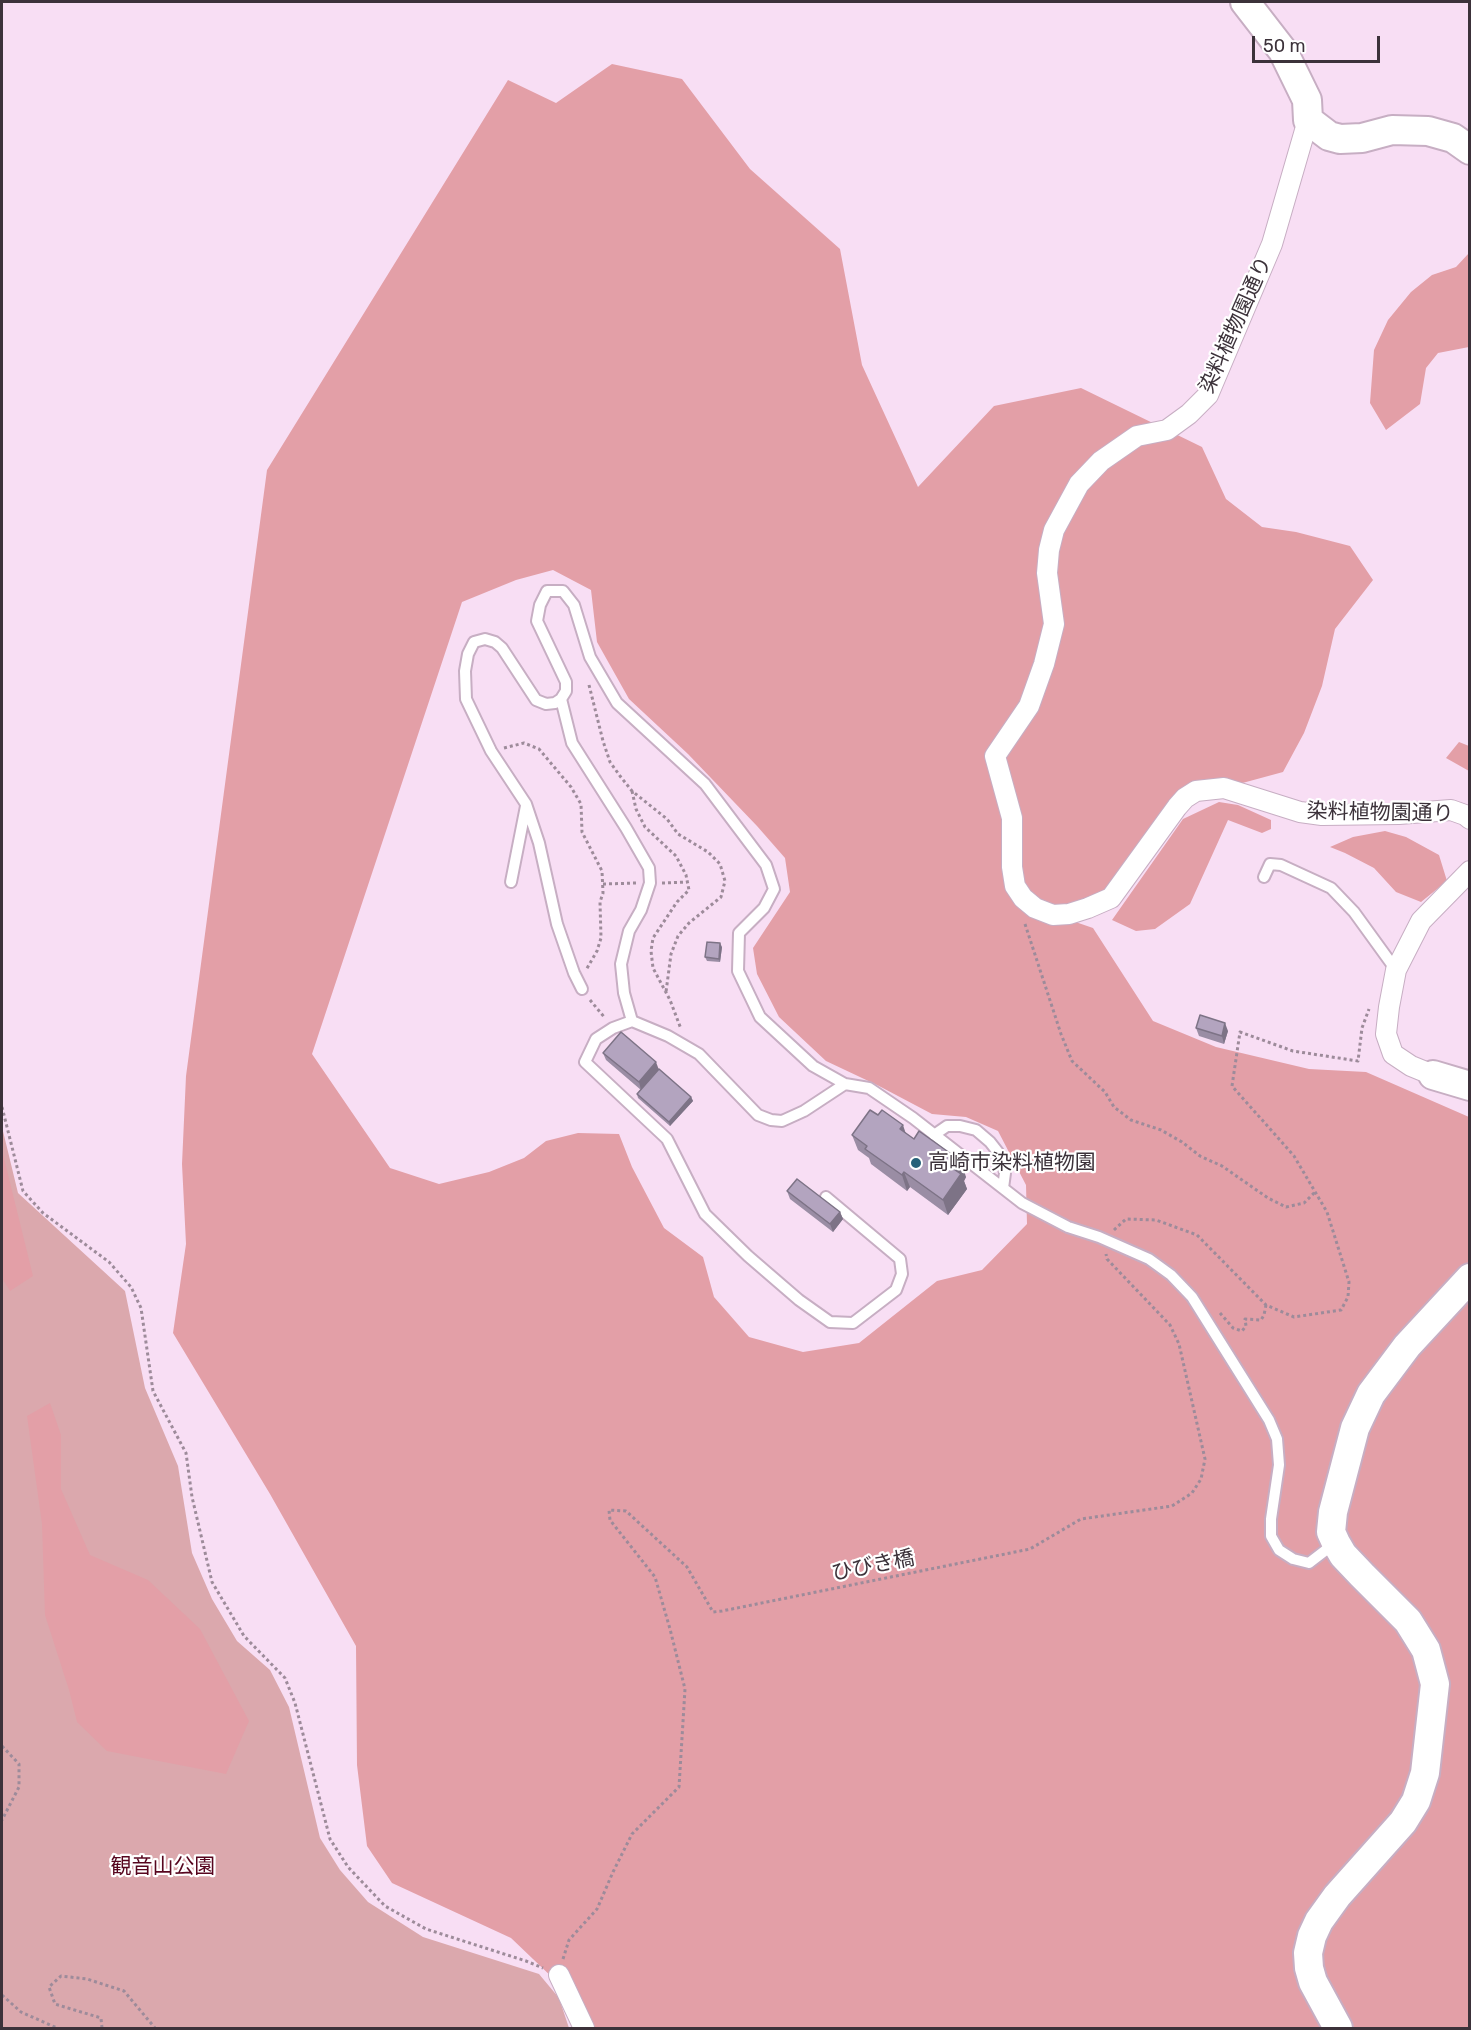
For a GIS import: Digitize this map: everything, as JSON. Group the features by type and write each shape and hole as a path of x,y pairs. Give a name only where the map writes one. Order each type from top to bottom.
{"street":[{"path":"1245,2 1283,51 1307,100 1308,120 1329,136 1340,139 1362,138 1392,130 1428,131 1453,138 1470,150"},
{"name":"染料植物園通り","path":"1308,120 1272,244 1208,395 1189,414 1167,430 1137,436 1101,461 1079,484 1054,530 1047,573 1054,624 1044,664 1029,706 994,756 1012,818 1012,867 1015,885 1023,898 1035,908 1053,915 1088,909 1111,898 1177,807 1196,791 1224,788 1300,812 1322,815 1399,814 1451,810 1466,815 1470,819"},
{"path":"1470,871 1421,921 1396,970 1386,1034 1393,1054 1411,1066 1432,1076 1470,1086"},
{"path":"1338,2028 1313,1982 1309,1968 1308,1953 1312,1936 1337,1896 1403,1822 1416,1802 1425,1773 1435,1684 1426,1650 1408,1621 1343,1555 1331,1532 1333,1512 1354,1428 1367,1403 1407,1346 1470,1278"},
{"path":"559,1975 584,2028"}],"lane":[{"path":"580,985 557,924 538,843 526,804 491,751 466,699 465,671 468,654 474,642 485,639 495,642 502,648 536,700 546,704 555,704 561,699 566,691 566,682 537,621 540,605 548,591 563,591 574,605 590,657 617,703 705,784 766,864 774,889 764,908 739,933 738,971 760,1017 813,1066 845,1084 869,1088 1022,1203 1068,1227 1104,1239 1149,1259 1171,1275 1192,1298 1269,1420 1277,1440 1279,1465 1270,1536 1279,1550 1293,1559 1309,1563 1336,1543"},
{"path":"561,699 572,743 649,868 650,883 641,910 629,931 621,964 624,993 632,1021"},
{"path":"511,882 526,804"},
{"path":"1263,877 1270,864 1281,866 1331,888 1354,912 1396,970"},
{"path":"826,1197 900,1260 902,1274 896,1290 853,1323 830,1322 799,1300 748,1256 705,1214 667,1139 585,1062 596,1039 613,1028 632,1021 668,1036 699,1054 758,1115 771,1120 782,1121 804,1111 845,1084"},
{"path":"934,1135 947,1126 976,1130 990,1142 1000,1156 1005,1173 1003,1188"}],"path":[{"path":"595,666 589,684 610,762 632,791 667,819 678,834 708,852 720,864 725,881 721,897 689,923 678,936 671,954 666,992"},
{"path":"491,751 524,743 539,749 571,787 581,804 582,832 602,871 603,893 600,902 601,938 580,985 613,1028"},
{"path":"632,791 636,809 645,827 676,856 686,875 688,890 677,902 653,938 651,951 653,968 680,1025 684,1046"},
{"path":"603,884 687,882"},
{"path":"1019,891 1014,902 1028,929 1061,1034 1072,1061 1105,1092 1114,1107 1131,1120 1161,1130 1182,1142 1200,1156 1222,1166 1268,1198 1286,1207 1304,1203 1315,1192"},
{"path":"1104,1239 1126,1219 1156,1220 1197,1235 1266,1305 1294,1317 1341,1310 1348,1297 1349,1282 1327,1212 1294,1156 1232,1086 1240,1032 1293,1051 1358,1061 1362,1028 1371,1004"},
{"path":"2,1107 23,1191 43,1213 109,1262 131,1287 141,1308 153,1391 186,1453 192,1497 212,1582 244,1636 285,1678 296,1703 330,1839 348,1867 385,1906 426,1929 526,1961 559,1975"},
{"name":"ひびき橋","path":"559,1975 569,1940 597,1909 632,1834 679,1787 685,1689 670,1629 655,1577 610,1520 609,1510 626,1511 687,1567 712,1612 1030,1549 1081,1519 1172,1506 1192,1493 1201,1479 1205,1459 1179,1344 1170,1325 1107,1259 1104,1239"},
{"path":"1192,1298 1208,1300 1233,1328 1242,1331 1246,1326 1245,1319 1261,1320 1266,1305"},
{"path":"2,1746 19,1764 19,1787 2,1820"},
{"path":"102,2028 101,2018 56,2004 49,1987 61,1976 87,1979 123,1990 155,2028"},
{"path":"2,1995 21,2012 57,2028"}],"green space":[{"name":"観音山公園","path":"2,1127 18,1193 125,1291 145,1388 178,1466 192,1553 212,1599 237,1641 270,1670 289,1707 320,1838 340,1870 368,1902 423,1937 539,1974 559,1998 569,2028 2,2028"}],"shaded area":[{"path":"612,64 682,79 750,169 840,249 862,365 918,487 994,406 1081,388 1202,447 1226,499 1262,527 1296,532 1350,546 1373,580 1335,629 1322,686 1304,733 1283,772 1224,788 1196,791 1111,898 1055,915 1093,928 1153,1021 1216,1047 1309,1069 1366,1072 1469,1117 1469,2028 590,2028 577,2001 511,1938 392,1883 367,1846 357,1765 356,1646 270,1494 173,1333 186,1244 182,1164 186,1076 267,470 508,80 556,103","holes":["553,570 591,590 597,642 629,699 688,754 785,858 790,892 753,948 757,974 779,1017 826,1061 932,1114 966,1117 998,1131 1026,1185 1027,1224 982,1270 937,1281 859,1343 803,1352 749,1337 714,1297 703,1257 664,1228 632,1167 619,1134 578,1133 546,1141 524,1158 489,1172 439,1184 390,1168 312,1054 462,602 516,580"]},
{"path":"1469,253 1469,347 1438,353 1426,368 1420,404 1386,430 1370,403 1374,350 1388,320 1411,292 1432,275 1456,267"},
{"path":"1459,742 1469,746 1469,771 1446,758"},
{"path":"1219,802 1238,805 1271,820 1271,829 1262,833 1228,820 1190,904 1155,929 1136,931 1112,920 1183,819"},
{"path":"1385,831 1406,837 1439,855 1447,881 1421,902 1396,892 1374,868 1330,847 1353,837"},
{"path":"2,1150 33,1276 10,1291 2,1278"},
{"path":"50,1403 61,1435 61,1489 90,1555 148,1580 200,1629 249,1721 226,1774 107,1751 77,1722 45,1615 42,1524 27,1416"}],"building":[{"path":"707,942 720,943 719,959 705,957"},
{"path":"1200,1015 1225,1023 1222,1036 1196,1028"},
{"path":"621,1032 656,1062 639,1082 603,1053"},
{"path":"659,1069 691,1097 669,1122 637,1094"},
{"path":"870,1110 878,1115 882,1110 903,1125 900,1129 914,1139 919,1131 961,1161 955,1170 961,1174 943,1200 904,1172 902,1175 865,1149 867,1146 852,1135"},
{"path":"797,1179 840,1212 830,1224 787,1191"}],"place":[{"name":"高崎市染料植物園","path":"916,1163"}]}
